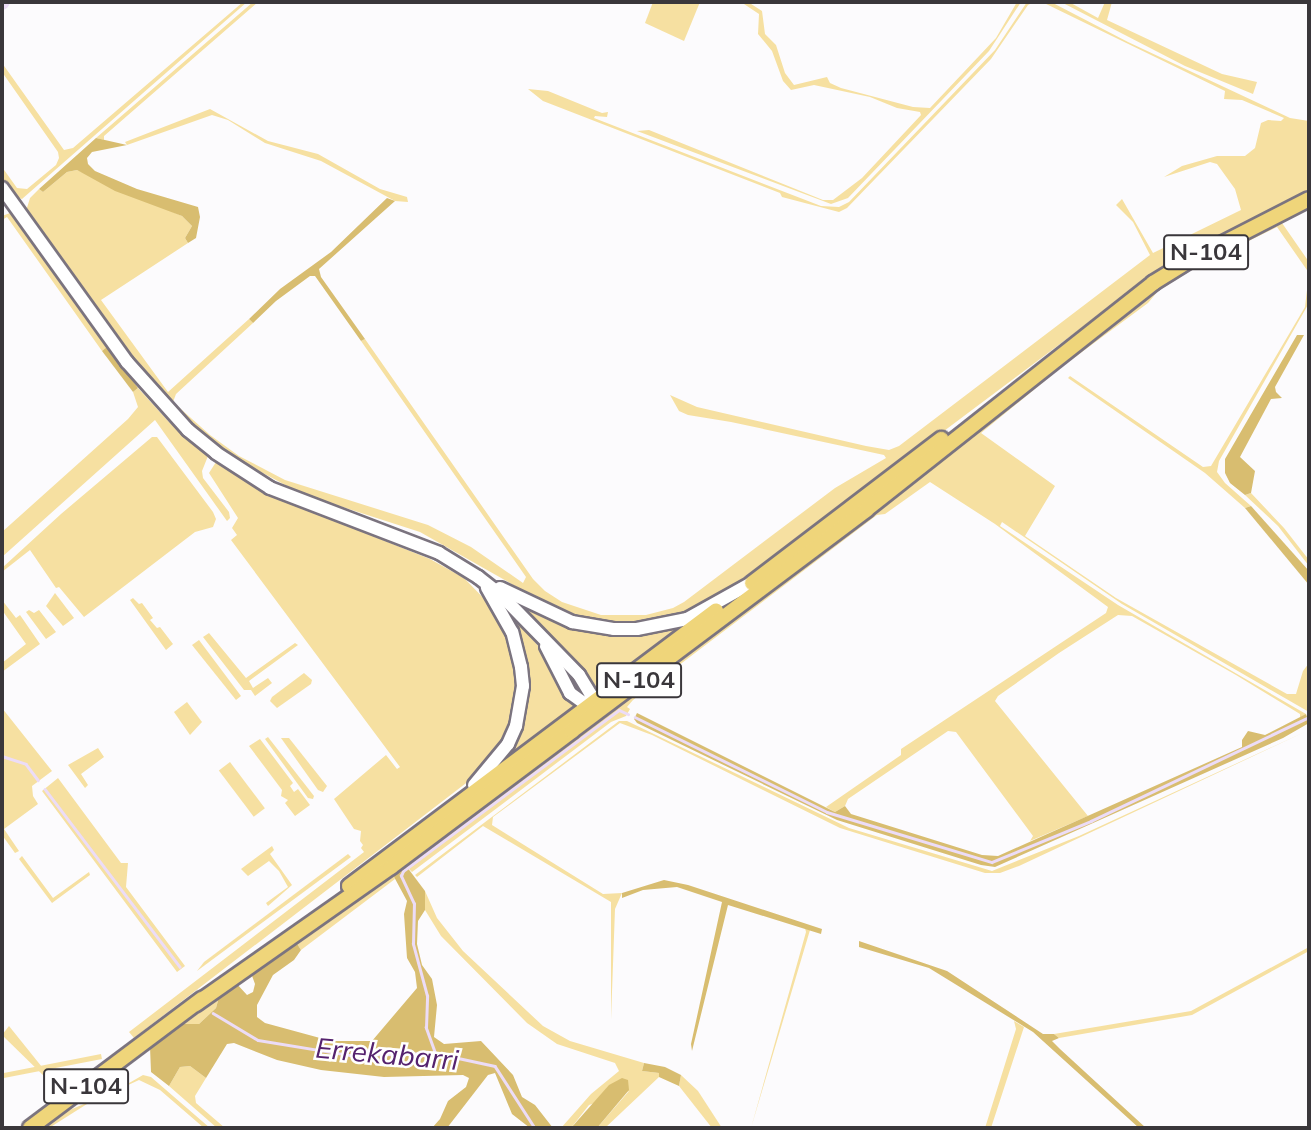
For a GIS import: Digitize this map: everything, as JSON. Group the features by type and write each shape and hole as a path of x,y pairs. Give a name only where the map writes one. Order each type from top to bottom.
{"main road":[{"path":"2,188 150,391 216,453 271,488 439,553 478,577 572,622 614,629 663,626 687,619 757,580"},
{"name":"N-104","path":"196,1004 391,867 572,732 887,493 1073,345 1170,272 1309,199"},
{"name":"N-104","path":"30,1128 939,440 1073,345"},
{"path":"478,577 500,594 543,640 570,692 584,703 613,696 652,671"},
{"path":"446,813 497,761 508,744 521,706 523,686 518,650 505,617 478,577"},
{"path":"572,732 592,703"}],"shaded area":[{"path":"243,2 247,2 22,199 16,197 2,178 2,167 17,188 27,189 56,165 59,158 58,152 2,72 2,63 64,150 73,148"},
{"path":"253,2 258,2 104,136 104,140 96,138"},
{"path":"653,2 700,2 684,41 645,23"},
{"path":"741,2 748,2 762,11 765,34 776,45 785,73 794,85 827,77 830,83 841,88 913,107 930,108 996,38 1017,2 1021,2 989,51 848,198 831,204 637,131 649,130 823,200 833,200 862,178 921,115 920,112 897,108 870,97 814,85 791,90 783,81 772,51 758,34 759,14"},
{"path":"1027,2 1034,2 1028,5 991,59 847,208 839,212 782,197 780,193 543,101 528,89 548,91 602,113 608,112 607,117 594,118 821,206 839,207 849,202 995,50"},
{"path":"1042,2 1051,2 1128,42 1290,118 1309,121 1309,189 1156,272 828,518 712,600 670,619 624,625 568,616 420,532 289,487 229,455 177,412 156,388 26,211 30,198 39,189 43,192 67,172 77,170 182,216 192,226 185,238 188,243 101,300 168,392 249,319 253,323 176,394 173,402 210,435 239,456 285,480 428,525 471,547 523,583 526,577 361,341 365,339 533,579 545,591 562,602 601,615 646,615 673,608 684,602 835,488 886,458 884,455 688,415 679,411 670,395 697,407 889,450 899,446 1150,255 1133,222 1116,205 1122,199 1153,253 1241,210 1235,189 1217,164 1210,162 1164,177 1182,166 1217,156 1245,156 1255,148 1261,123 1268,120 1281,121 1284,118 1242,100 1224,99 1225,91"},
{"path":"1061,2 1069,2 1098,18 1105,2 1112,2 1107,20 1222,74 1257,82 1253,94 1185,66"},
{"path":"210,109 268,141 318,154 380,189 407,197 408,202 395,201 321,161 265,143 228,120 212,115 127,145 125,142"},
{"path":"96,138 127,145 92,152 87,158 88,164 95,171 137,189 198,207 200,217 196,238 188,243 185,238 192,226 182,216 115,191 77,170 67,172 43,192 39,189"},
{"path":"387,198 395,201 319,269 321,277 365,339 361,341 315,276 310,276 276,301 253,323 249,319 280,289 331,252"},
{"path":"10,213 108,346 102,351 7,217 2,220 2,216"},
{"path":"1276,223 1282,223 1309,262 1309,273 1277,227 1198,266 1158,291 1148,303 1063,366 981,433 1055,486 1025,536 1116,598 1287,694 1296,694 1303,671 1309,663 1309,712 1122,604 1002,522 1000,526 1118,605 1306,714 1300,719 1300,714 1236,675 1132,616 1118,615 1059,653 998,696 995,701 1088,816 1030,841 1033,836 956,732 948,731 848,799 845,806 835,812 826,807 901,755 901,749 1106,613 1108,607 995,524 930,482 885,514 877,515 633,700 627,707 630,709 626,716 611,722 412,872 407,867 393,875 395,879 301,950 296,942 1169,280"},
{"path":"1309,273 1309,303 1219,461 1217,472 1225,483 1251,506 1245,508 1205,473 1068,378 1070,376 1203,467 1211,466 1305,307"},
{"path":"1297,335 1304,335 1275,387 1282,398 1271,399 1240,457 1255,471 1251,493 1245,495 1230,483 1225,473 1225,459"},
{"path":"108,346 138,388 133,392 102,351"},
{"path":"138,388 169,422 208,456 202,471 203,478 229,512 230,518 227,521 155,420 2,557 2,532 128,419 138,407 133,392"},
{"path":"152,437 157,437 213,512 216,519 213,527 195,532 84,617 59,587 56,588 30,550 2,572 2,568 61,514"},
{"path":"216,462 251,485 430,559 464,578 496,611 507,632 517,668 517,695 502,746 487,767 134,1038 129,1032 364,852 360,841 361,831 354,829 334,799 386,755 397,769 400,767 231,540 237,535 232,528 238,518 209,473"},
{"path":"1251,493 1284,528 1309,560 1309,566 1278,526 1245,495"},
{"path":"1251,506 1309,571 1309,585 1245,508"},
{"path":"55,593 74,618 63,626 46,606"},
{"path":"133,598 139,604 142,603 153,618 150,620 157,628 160,627 173,644 166,650 130,600"},
{"path":"2,600 16,618 20,615 40,644 2,672 2,663 26,644 2,610"},
{"path":"518,602 568,624 691,622 597,693 588,679"},
{"path":"504,607 540,648 577,708 500,765 508,751 526,695"},
{"path":"29,610 34,613 39,610 56,632 46,639 26,612"},
{"path":"209,633 246,678 295,643 298,645 249,681 253,688 268,678 272,683 255,696 251,690 244,690 203,637"},
{"path":"199,640 241,696 236,700 192,645"},
{"path":"304,673 312,680 311,684 277,708 270,701 272,697"},
{"path":"187,702 202,722 190,735 174,712"},
{"path":"2,708 52,771 32,786 33,796 38,804 4,829 19,851 15,853 2,835"},
{"path":"637,713 835,812 845,806 851,814 982,855 998,856 1242,747 1242,740 1248,731 1265,735 1306,714 1309,723 1283,738 995,867 837,820 637,723 634,719"},
{"path":"619,721 627,721 849,828 992,871 1079,836 1309,730 1019,866 1000,873 985,873 840,828 652,735 620,723 493,817 492,825 603,894 622,893 615,909 611,1020 611,902 483,826 417,877 415,875"},
{"path":"268,737 314,796 313,799 308,798 265,739"},
{"path":"281,738 289,738 327,786 323,792 318,790"},
{"path":"260,739 293,783 290,786 294,792 298,789 310,805 295,816 285,803 288,800 281,796 282,790 249,746"},
{"path":"98,748 104,757 81,774 88,785 85,788 68,765"},
{"path":"230,762 265,808 254,817 219,770"},
{"path":"58,778 121,863 128,863 126,887 185,966 177,972 42,791"},
{"path":"272,846 274,850 270,854 292,885 268,906 266,903 288,887 279,871 269,861 248,876 241,869"},
{"path":"348,854 351,857 197,971 204,962"},
{"path":"22,856 53,898 89,872 90,875 52,903 19,859"},
{"path":"407,867 425,891 425,910 418,921 417,944 422,965 432,979 437,1005 434,1037 444,1044 481,1041 513,1075 522,1097 535,1105 553,1128 530,1128 512,1114 495,1073 488,1075 447,1128 432,1128 440,1119 448,1101 466,1087 469,1078 463,1075 384,1077 321,1070 277,1060 234,1043 227,1044 206,1078 190,1066 180,1067 169,1086 151,1072 150,1047 181,1024 199,1024 216,1008 219,997 236,983 247,995 253,992 255,984 251,973 296,942 301,950 294,960 273,975 257,1005 257,1017 265,1023 331,1041 372,1041 417,988 415,972 407,958 404,914 407,901 393,875"},
{"path":"664,880 688,885 822,929 821,934 728,905 692,1051 691,1044 722,902 677,887 643,890 622,898 622,893"},
{"path":"425,891 437,918 463,951 543,1026 570,1041 644,1063 642,1071 659,1073 659,1077 605,1128 597,1128 629,1091 589,1105 571,1128 561,1128 591,1094 619,1071 615,1063 557,1044 527,1023 441,936 425,910"},
{"path":"805,928 810,930 751,1128 806,932"},
{"path":"859,941 947,971 1043,1034 1054,1034 1059,1038 1052,1041 1146,1128 1139,1128 1033,1032 929,968 859,947"},
{"path":"1309,947 1309,951 1192,1015 1059,1038 1054,1034 1191,1011"},
{"path":"219,997 216,1008 199,1024 181,1024"},
{"path":"1014,1021 1024,1027 991,1128 985,1128 1016,1029"},
{"path":"9,1026 50,1077 47,1079 2,1035"},
{"path":"101,1054 102,1059 2,1078 2,1073"},
{"path":"644,1063 665,1067 681,1075 679,1086 659,1077 659,1073 642,1071"},
{"path":"190,1066 206,1078 195,1096 196,1103 225,1128 217,1128 169,1086 180,1067"},
{"path":"143,1075 151,1077 210,1128 204,1128 160,1090 139,1080 87,1104 49,1128 42,1128 65,1112 117,1090"},
{"path":"681,1075 698,1091 722,1128 712,1128 679,1086"},
{"path":"622,1078 628,1080 629,1090 597,1128 571,1128 609,1085"}],"waterway":[{"path":"435,1053 426,1028 427,996 413,944 414,904 401,876 403,871 619,710 628,714"},
{"path":"635,717 827,812 992,862 1091,821 1307,718"},
{"name":"Errekabarri","path":"2,756 26,764 38,780"},
{"name":"Errekabarri","path":"45,789 180,967"},
{"name":"Errekabarri","path":"213,1013 258,1040 350,1055 435,1053 495,1066 535,1128"}]}
